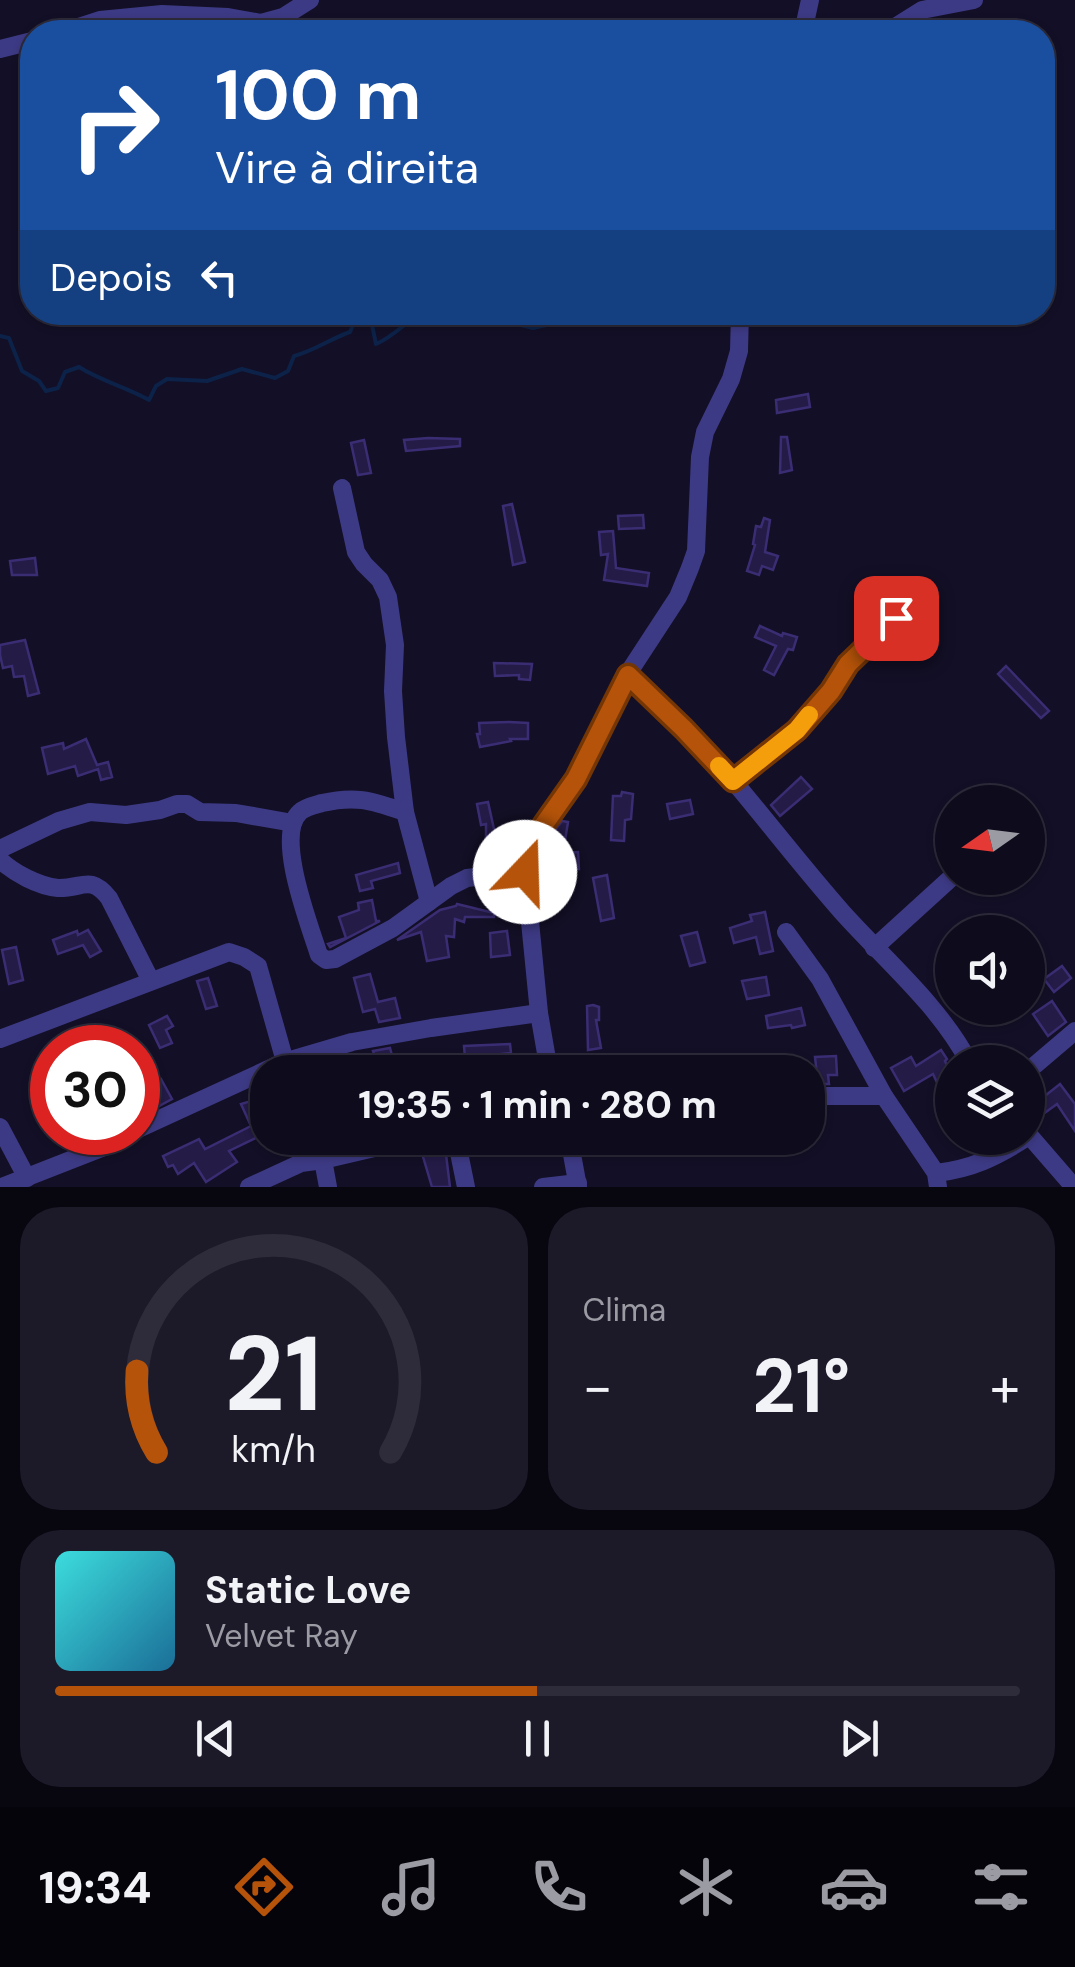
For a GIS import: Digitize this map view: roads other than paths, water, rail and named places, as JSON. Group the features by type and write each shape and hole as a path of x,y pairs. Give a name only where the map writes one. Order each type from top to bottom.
{"street":[{"path":"272,20 310,0"},
{"path":"906,20 922,10 974,0"},
{"path":"100,20 161,7 247,20"},
{"path":"548,1055 539,1013 525,872 533,840 576,779 628,675 678,597 690,568 696,552 700,457 705,432 731,378 739,351 740,325"},
{"path":"342,488 356,552 380,580 388,597 394,644 396,738 405,812 429,902"},
{"path":"733,781 797,730 831,691 848,664 896,618"},
{"path":"628,675 733,781 794,858 910,983 960,1045"},
{"path":"405,812 366,798 315,804 299,812 290,851 318,955 326,960 335,960 393,928 467,878 525,872"},
{"path":"0,849 59,821 90,812 126,815 176,804 187,804 200,812 236,813 294,823"},
{"path":"0,860 11,870 42,884 58,888 84,883 102,890 151,981"},
{"path":"874,948 935,893"},
{"path":"786,932 820,979 884,1096 937,1180 998,1155"},
{"path":"0,1038 229,952 258,966 283,1055"},
{"path":"318,1055 352,1042 539,1013"},
{"path":"1045,1057 1075,1031"},
{"path":"160,1120 250,1082"},
{"path":"825,1096 884,1096"},
{"path":"0,1127 36,1180"},
{"path":"2,1187 36,1180 87,1155"},
{"path":"321,1155 328,1187"},
{"path":"249,1187 301,1163 344,1155"},
{"path":"459,1155 466,1187"},
{"path":"544,1187 578,1185 572,1155"},
{"path":"1045,1155 1074,1187"}],"waterway":[{"path":"0,336 9,338 22,371 39,381 46,391 58,388 65,372 79,367 149,400 156,386 167,379 207,381 242,369 275,378 288,371 294,356 350,332 353,325"},
{"path":"372,325 376,344 404,325"},
{"path":"521,325 546,325"}]}
